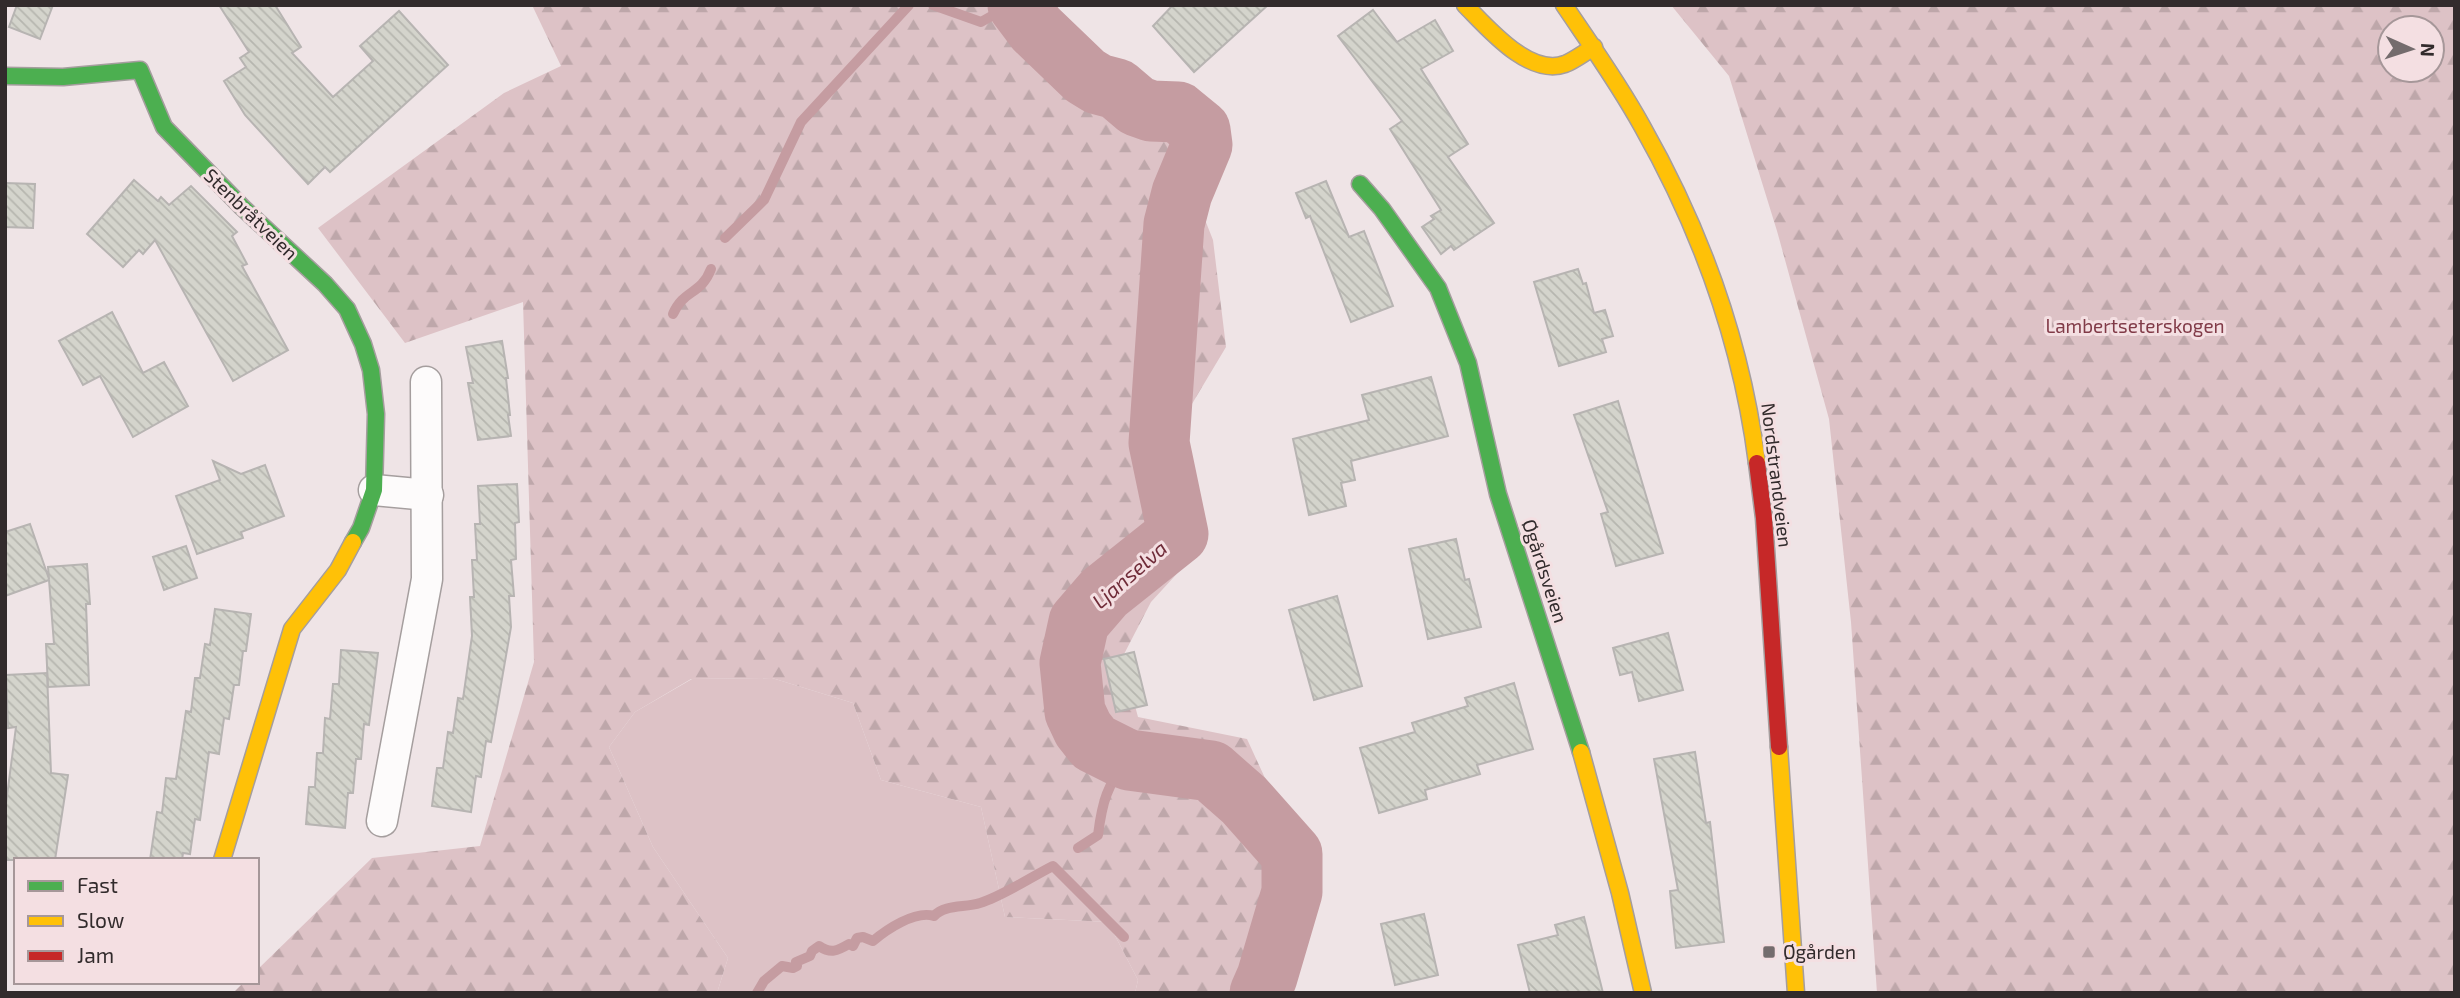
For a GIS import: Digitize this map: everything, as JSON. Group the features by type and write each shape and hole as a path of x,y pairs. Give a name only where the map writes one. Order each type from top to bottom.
{"street":[{"path":"1465,5 1494,34 1528,61 1549,66 1563,65 1594,47"},
{"name":"Nordstrandveien","path":"1564,5 1643,124 1670,175 1696,231 1720,295 1743,379 1759,465 1764,518 1796,993"},
{"name":"Stenbråtveien","path":"5,76 63,77 140,69 164,127 348,309 371,370 376,414 373,490 361,527 338,570 292,629 223,858"},
{"name":"Øgårdsveien","path":"1360,184 1382,209 1438,288 1468,363 1498,494 1582,756 1620,892 1643,993"},
{"path":"382,821 427,579 426,382"},
{"path":"373,490 428,495"}],"green space":[{"path":"532,5 1037,5 1038,12 1175,144 1213,240 1226,347 1177,429 1195,554 1151,602 1122,658 1138,717 1247,739 1305,865 1250,993 1135,993 1138,980 1108,922 1005,917 981,807 881,780 853,703 772,678 691,679 635,712 609,747 653,847 728,958 717,993 233,993 242,984 259,984 259,968 372,858 480,846 534,662 523,302 405,343 318,228 504,93 561,66"},
{"name":"Lambertseterskogen","path":"1671,5 2455,5 2455,993 1877,993 1851,622 1829,419 1777,231 1729,76"},
{"path":"772,678 853,703 881,780 981,807 1005,917 1108,922 1138,980 1135,993 717,993 728,958 653,847 609,747 635,712 692,679"}],"building":[{"path":"17,5 53,5 40,39 9,27"},
{"path":"219,5 275,5 301,47 292,53 333,97 373,61 360,46 399,11 448,65 330,172 325,167 308,184 245,115 224,81 246,67 240,58 249,52"},
{"path":"1173,5 1268,5 1194,72 1153,26"},
{"path":"1373,10 1397,42 1435,20 1453,51 1421,69 1468,144 1448,157 1494,223 1454,250 1451,246 1441,254 1422,227 1434,219 1431,216 1441,210 1390,129 1402,121 1338,36"},
{"path":"134,180 158,201 161,197 169,205 191,186 237,232 232,236 247,264 242,266 288,350 233,381 155,240 143,254 139,250 123,267 87,234"},
{"path":"1326,181 1349,237 1364,231 1393,306 1351,322 1310,216 1306,218 1296,193"},
{"path":"5,183 35,184 33,228 5,227"},
{"path":"1578,269 1583,284 1586,283 1594,313 1605,310 1613,336 1602,339 1606,352 1559,366 1534,282"},
{"path":"112,312 143,373 164,362 188,406 133,437 100,376 83,385 59,341"},
{"path":"502,341 508,378 511,436 478,440 468,383 473,383 466,347"},
{"path":"1431,377 1448,436 1351,461 1355,480 1341,483 1346,506 1309,515 1293,439 1369,420 1362,395"},
{"path":"1618,401 1663,553 1616,566 1601,514 1608,512 1574,415"},
{"path":"213,461 241,474 265,465 284,516 241,532 243,538 197,554 176,496 220,480"},
{"path":"517,484 519,522 515,523 516,559 511,560 514,596 509,596 511,627 491,742 486,741 481,777 476,776 471,812 432,806 437,768 443,768 448,732 453,733 458,698 463,699 472,636 470,597 474,597 472,560 477,560 475,524 480,524 478,486"},
{"path":"30,524 49,579 48,567 87,564 90,604 86,604 89,685 48,687 46,644 54,644 49,580 5,596 5,532"},
{"path":"1456,539 1465,580 1469,579 1481,627 1428,639 1409,549"},
{"path":"186,546 197,578 164,590 153,557"},
{"path":"1337,596 1362,686 1314,700 1289,610"},
{"path":"215,609 251,614 239,685 234,685 229,719 224,718 219,754 209,752 200,820 195,819 190,854 183,853 182,858 150,858 157,812 162,813 166,778 176,779 186,711 191,712 195,678 200,678 205,644 210,645"},
{"path":"1668,633 1683,690 1639,701 1632,672 1620,675 1613,648"},
{"path":"341,650 378,653 369,725 364,724 361,759 356,759 353,793 348,793 345,828 306,824 309,787 315,787 317,753 323,753 325,718 330,719 333,684 339,684"},
{"path":"1134,652 1147,705 1116,712 1104,659"},
{"path":"47,673 51,773 68,775 55,858 5,860 5,811 16,727 8,728 6,675"},
{"path":"1514,683 1533,749 1477,765 1480,774 1425,790 1427,799 1379,813 1360,748 1415,732 1412,723 1468,706 1465,698"},
{"path":"1695,752 1706,823 1710,822 1724,942 1676,948 1670,891 1678,890 1654,759"},
{"path":"1424,914 1438,975 1395,985 1381,924"},
{"path":"1584,917 1603,993 1530,993 1518,945 1558,935 1555,925"}],"waterway":[{"path":"725,238 764,200 801,122 909,5"},
{"path":"933,5 981,22 1011,5"},
{"name":"Ljanselva","path":"1018,5 1036,29 1085,76 1098,84 1117,89 1137,106 1151,111 1178,112 1200,130 1202,145 1182,193 1174,224 1159,443 1178,534 1104,593 1079,622 1070,663 1075,712 1094,743 1129,760 1211,771 1244,800 1292,854 1292,892 1260,993"},
{"path":"673,314 682,300 702,283 711,269"},
{"path":"1078,848 1098,835 1107,794 1115,777 1129,760"},
{"path":"757,993 764,981 782,966 797,966 796,962 810,956 819,946 834,951 849,944 853,946 857,938 873,941 910,918 934,916 944,910 989,900 1053,866 1124,937"}],"traffic: fast":[{"path":"5,76 63,77 140,70 164,127 242,207 325,284 347,309 371,370 376,414 374,490 361,528 353,542"},
{"path":"1360,184 1382,209 1438,288 1468,363 1498,494 1581,752"}],"traffic: slow":[{"path":"1465,5 1510,48 1537,64 1565,64 1594,47"},
{"path":"1564,5 1642,126 1683,206 1730,332 1757,463"},
{"path":"223,858 292,629 338,570 353,542"},
{"path":"1779,747 1796,993"},
{"path":"1581,752 1620,893 1643,993"}],"traffic: jam":[{"path":"1757,463 1764,518 1779,747"}],"place":[{"name":"Øgården","path":"1769,952"}]}
